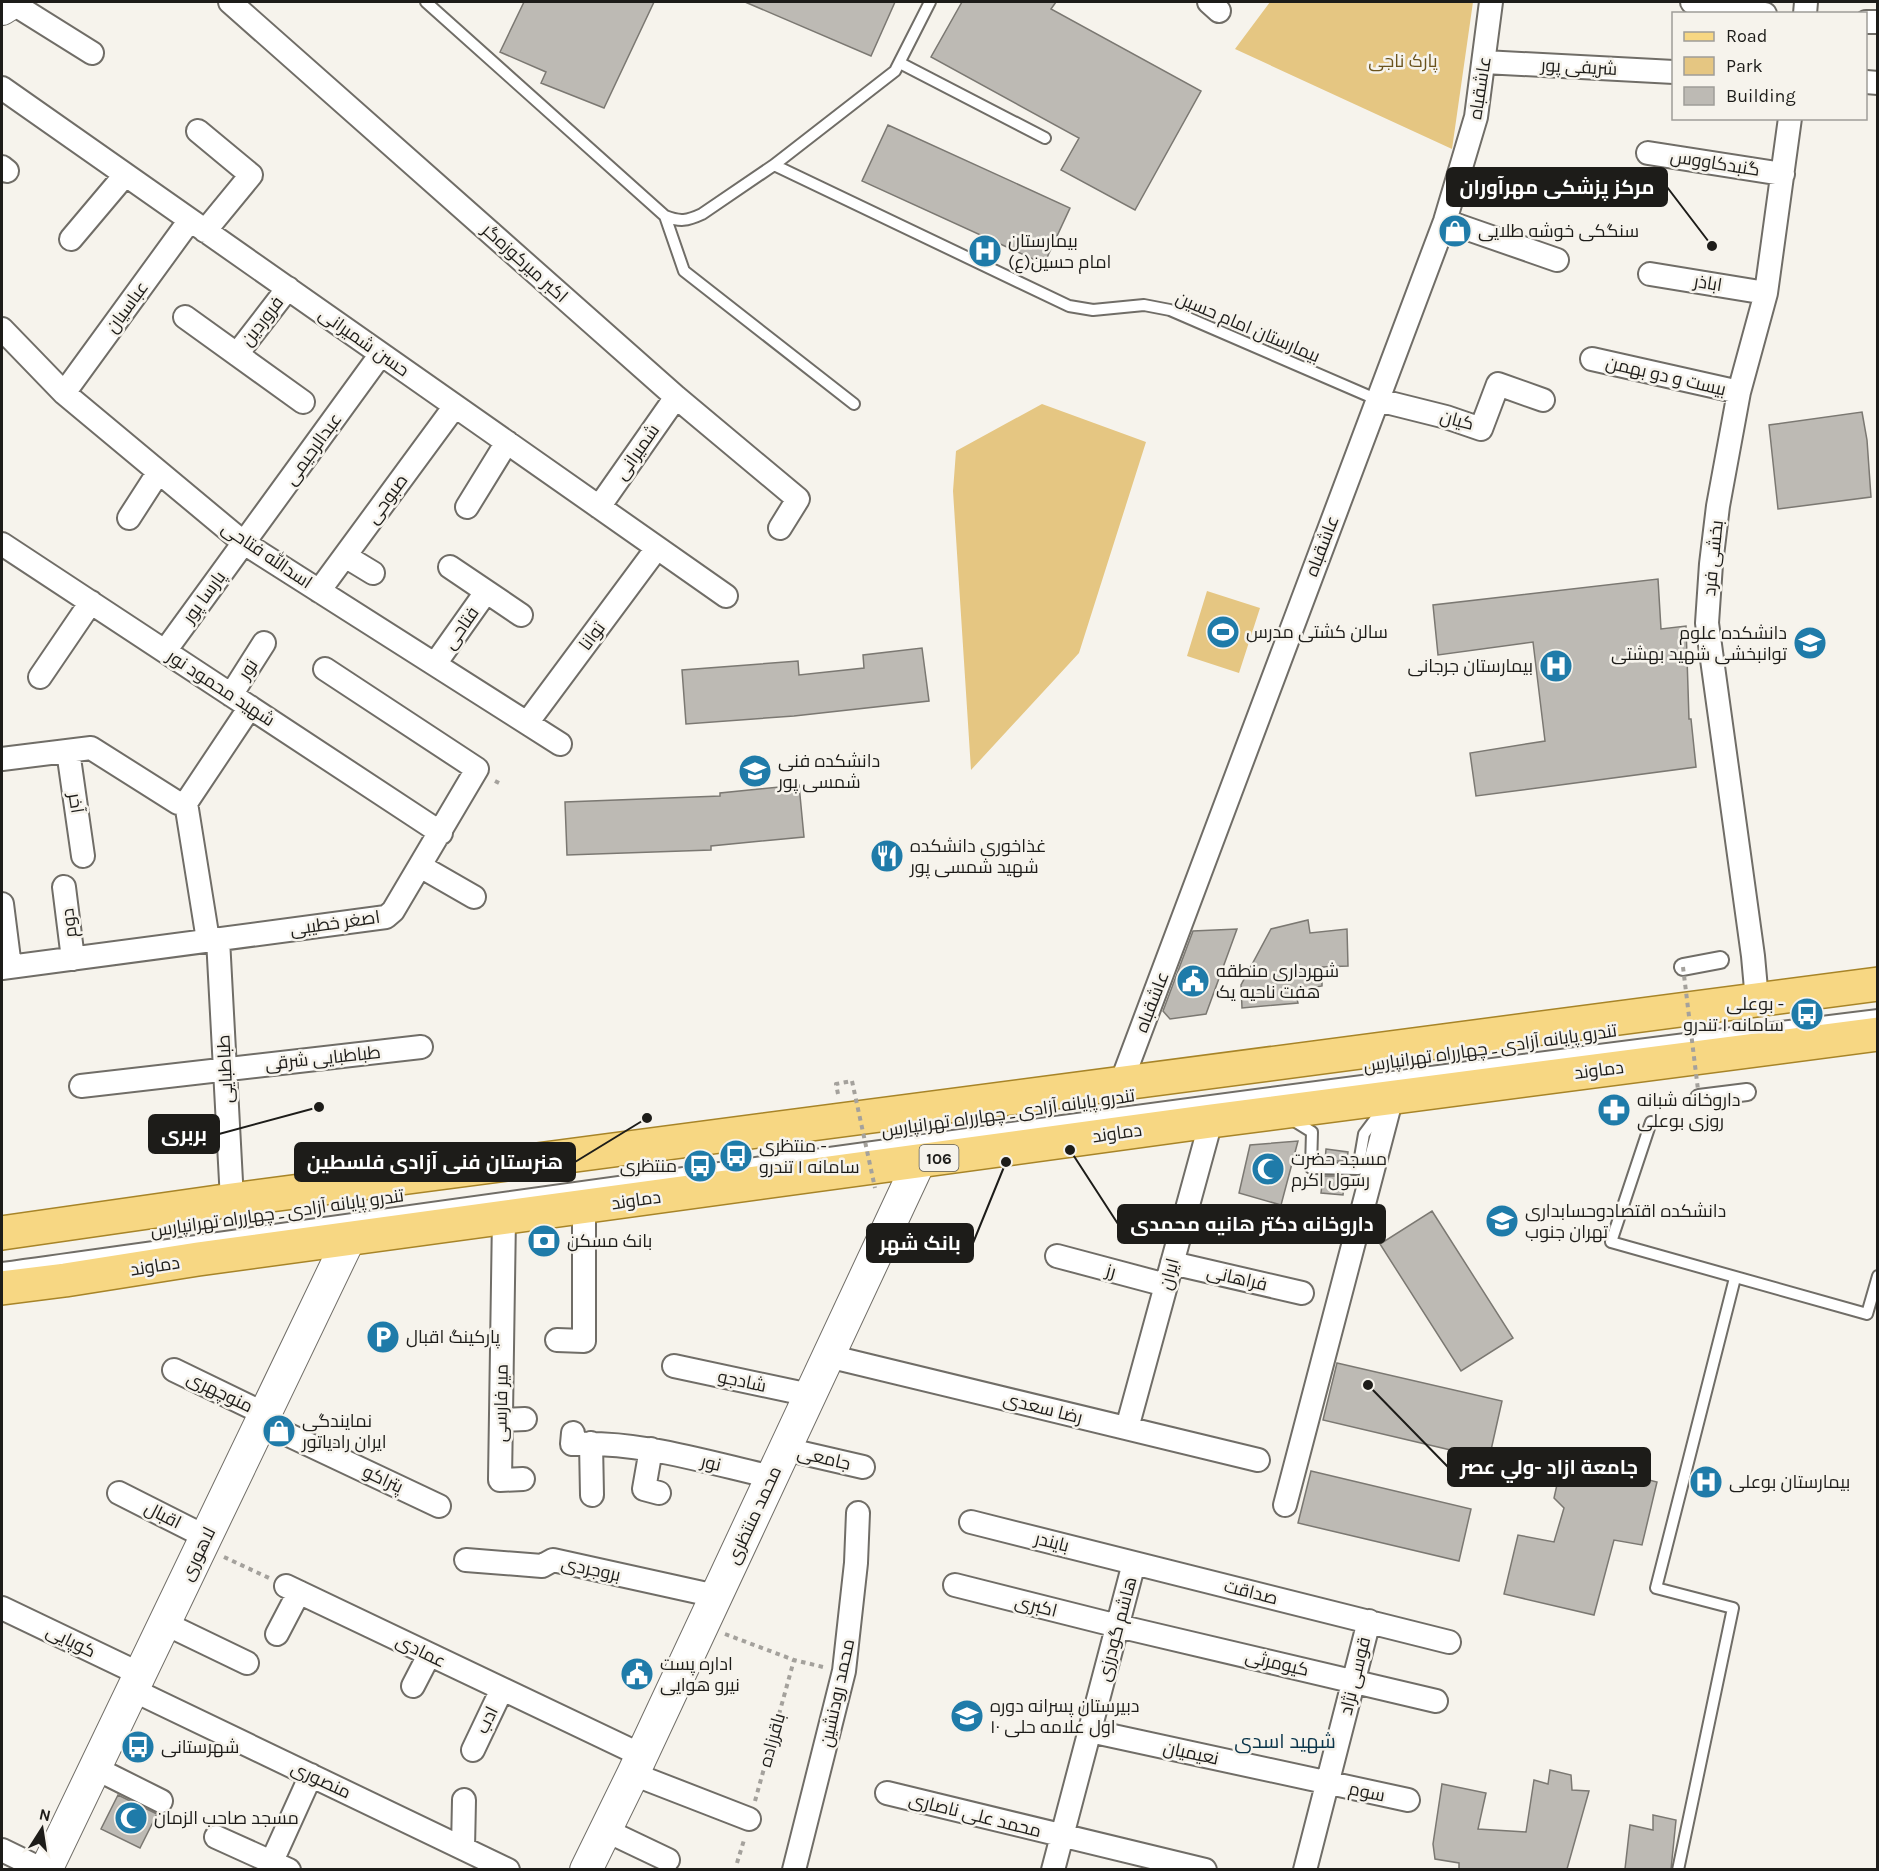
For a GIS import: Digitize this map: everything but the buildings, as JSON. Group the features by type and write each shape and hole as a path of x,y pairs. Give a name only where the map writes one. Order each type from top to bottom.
{"main road":[{"path":"2,1233 232,1200 1878,984"},
{"name":"دماوند","path":"2,1288 1211,1120 1878,1034"},
{"name":"محمد منتظری","path":"586,1869 637,1765 920,1160"},
{"path":"2,1220 57,1225"},
{"name":"لاهوری","path":"44,1869 95,1768 349,1239"},
{"path":"2,1300 65,1280"}],"street":[{"name":"اکبر میرکوزه‌گر","path":"230,2 676,397 798,499 780,528"},
{"name":"عاشقباه","path":"1121,1083 1445,221 1472,135 1491,2"},
{"path":"1692,2 1753,12"},
{"path":"9,4 92,53"},
{"name":"شریفی پور","path":"1484,62 1672,72"},
{"name":"حسن شمیرانی","path":"2,88 726,596"},
{"name":"بخشی فرد","path":"1757,1000 1753,956 1707,623 1718,506 1739,392 1766,293 1790,120"},
{"name":"عباسیان","path":"64,393 198,226 251,175 198,131"},
{"name":"گنبدکاووس","path":"1648,153 1783,174"},
{"path":"71,239 125,175"},
{"path":"1445,221 1557,260"},
{"name":"اباذر","path":"1650,274 1766,293"},
{"name":"فروردین","path":"237,354 288,288"},
{"path":"185,317 303,402"},
{"name":"اسدالله فتاحی","path":"2,329 64,393 244,543 560,744"},
{"name":"عبدالرحیمی","path":"244,543 381,354"},
{"name":"بیست و دو بهمن","path":"1592,359 1739,392"},
{"name":"کیان","path":"1378,400 1446,417 1480,429 1498,384 1543,400"},
{"name":"شمیرانی","path":"599,507 676,397"},
{"name":"صبوحی","path":"319,591 455,406"},
{"path":"467,507 507,442"},
{"path":"129,518 158,473"},
{"name":"پارسا پور","path":"165,651 244,543"},
{"name":"شهید محمود نور","path":"2,544 441,832"},
{"name":"توانا","path":"527,723 657,548"},
{"path":"345,556 373,573"},
{"path":"450,567 520,615"},
{"name":"فتاحی","path":"435,664 486,592"},
{"path":"40,677 91,602"},
{"name":"نور","path":"231,695 264,643"},
{"name":"اصغر خطیبی","path":"6,968 386,917 393,911 477,769 325,669"},
{"path":"2,759 91,748 178,803 186,803 250,707"},
{"name":"آخر","path":"68,751 83,856"},
{"name":"طباطبایی","path":"186,803 213,939 225,1068 232,1200"},
{"path":"420,866 474,897"},
{"name":"دوم","path":"64,887 73,959"},
{"path":"2,904 6,968"},
{"path":"1683,967 1720,960"},
{"name":"طباطبایی شرقی","path":"81,1086 421,1047"},
{"path":"1699,1098 1747,1092"},
{"path":"1285,1505 1392,1097"},
{"name":"ایران","path":"1127,1428 1211,1120"},
{"path":"557,1340 584,1341 584,1207"},
{"name":"میر فارسی","path":"504,1217 500,1480 523,1479"},
{"name":"رز","path":"1056,1256 1166,1285"},
{"name":"فراهانی","path":"1172,1263 1302,1293"},
{"name":"رضا سعدی","path":"828,1356 1258,1460"},
{"name":"شادجو","path":"674,1366 810,1395"},
{"name":"منوچهری","path":"174,1370 263,1418"},
{"name":"پتراکو","path":"263,1418 439,1506"},
{"path":"501,1420 525,1419"},
{"name":"نور","path":"592,1495 590,1440 651,1449 772,1477"},
{"path":"651,1449 644,1489 660,1493"},
{"name":"جامعی","path":"785,1449 863,1467"},
{"name":"اقبال","path":"119,1493 204,1541"},
{"name":"محمد رودنشین","path":"794,1869 844,1671 856,1563 858,1513"},
{"name":"بایندر","path":"971,1522 1134,1563"},
{"name":"بروجردی","path":"466,1560 542,1566 553,1560 716,1596"},
{"name":"صداقت","path":"1134,1563 1449,1642"},
{"name":"هاشم گودرزی","path":"1053,1869 1134,1563"},
{"name":"اکبری","path":"955,1585 1118,1626"},
{"path":"277,1634 292,1589"},
{"name":"عمادی","path":"292,1589 502,1689 637,1765"},
{"name":"کوپایی","path":"2,1608 136,1682"},
{"name":"قوسی نژاد","path":"1305,1869 1368,1622"},
{"path":"164,1623 247,1663"},
{"name":"کیومرثی","path":"1118,1626 1436,1701"},
{"path":"413,1686 429,1655"},
{"name":"منصوری","path":"136,1682 466,1856 508,1869"},
{"name":"ادب","path":"472,1750 502,1689"},
{"name":"نعیمیان","path":"1090,1731 1327,1783"},
{"path":"637,1765 749,1819"},
{"path":"95,1768 161,1801"},
{"path":"216,1837 276,1867 311,1775"},
{"name":"سوم","path":"1327,1783 1408,1800"},
{"name":"محمد علی ناصاری","path":"887,1793 1204,1869"},
{"path":"464,1800 466,1856"},
{"path":"605,1830 668,1860"},
{"path":"2,1850 44,1869"}],"lane":[{"path":"426,2 665,216 679,221 689,220 702,214 774,165 895,71 930,2"},
{"path":"900,63 1045,138"},
{"name":"بیمارستان امام حسین","path":"774,165 1069,306 1093,310 1144,305 1170,310 1378,400"},
{"path":"665,216 684,271 854,404"},
{"name":"تندرو پایانه آزادی ـ چهارراه تهرانپارس","path":"2,1268 818,1155 1690,1038 1878,1015"},
{"path":"1278,1112 1312,1132 1311,1168 1358,1168 1364,1134 1392,1097"},
{"path":"1651,1122 1611,1242 1867,1314 1878,1276"},
{"path":"1678,1869 1733,1608 1656,1588 1735,1278"}],"path":[{"path":"1683,967 1699,1098"},
{"path":"836,1083 852,1081 876,1188"},
{"path":"204,1541 292,1589"},
{"path":"702,1626 794,1660 844,1671"},
{"name":"باقرزاده","path":"737,1863 794,1660"}],"green space":[{"name":"پارک ناجی","path":"1270,2 1473,2 1452,149 1235,49"},
{"path":"1042,404 1146,442 1079,653 971,770 953,491 956,451"},
{"name":"سالن کشتی مدرس","path":"1207,591 1260,608 1239,673 1187,656"}],"place":[{"name":"سنگکی خوشه طلایی","path":"1455,231"},
{"name":"مرکز پزشکی مهرآوران","path":"1712,246"},
{"name":"بیمارستان امام حسین(ع)","path":"985,251"},
{"name":"سالن کشتی مدرس","path":"1223,632"},
{"name":"دانشکده علوم توانبخشی شهید بهشتی","path":"1810,643"},
{"name":"بیمارستان جرجانی","path":"1556,666"},
{"name":"دانشکده فنی شمسی پور","path":"755,771"},
{"name":"غذاخوری دانشکده شهید شمسی پور","path":"887,856"},
{"name":"شهرداری منطقه هفت ناحیه یک","path":"1193,981"},
{"name":"بوعلی - سامانه ۱ تندرو","path":"1807,1014"},
{"name":"بربری","path":"319,1107"},
{"name":"داروخانه شبانه روزی بوعلی","path":"1614,1110"},
{"name":"هنرستان فنی آزادی فلسطین","path":"647,1118"},
{"name":"داروخانه دکتر هانیه محمدی","path":"1070,1150"},
{"name":"منتظری - سامانه ۱ تندرو","path":"736,1156"},
{"name":"بانک شهر","path":"1006,1162"},
{"name":"منتظری","path":"700,1166"},
{"name":"مسجد حضرت رسول اکرم","path":"1268,1169"},
{"name":"دانشکده اقتصادوحسابداری تهران جنوب","path":"1502,1221"},
{"name":"بانک مسکن","path":"544,1241"},
{"name":"پارکینگ اقبال","path":"383,1337"},
{"name":"جامعة ازاد -ولي عصر","path":"1368,1385"},
{"name":"نمایندگی ایران رادیاتور","path":"279,1431"},
{"name":"بیمارستان بوعلی","path":"1706,1482"},
{"name":"اداره پست نیرو هوایی","path":"637,1674"},
{"name":"دبیرستان پسرانه دوره اول علامه حلی ۱۰","path":"967,1716"},
{"name":"شهرستانی","path":"138,1747"},
{"name":"مسجد صاحب الزمان","path":"131,1818"}],"district":[{"name":"شهید اسدی","path":"1285,1741"}]}
